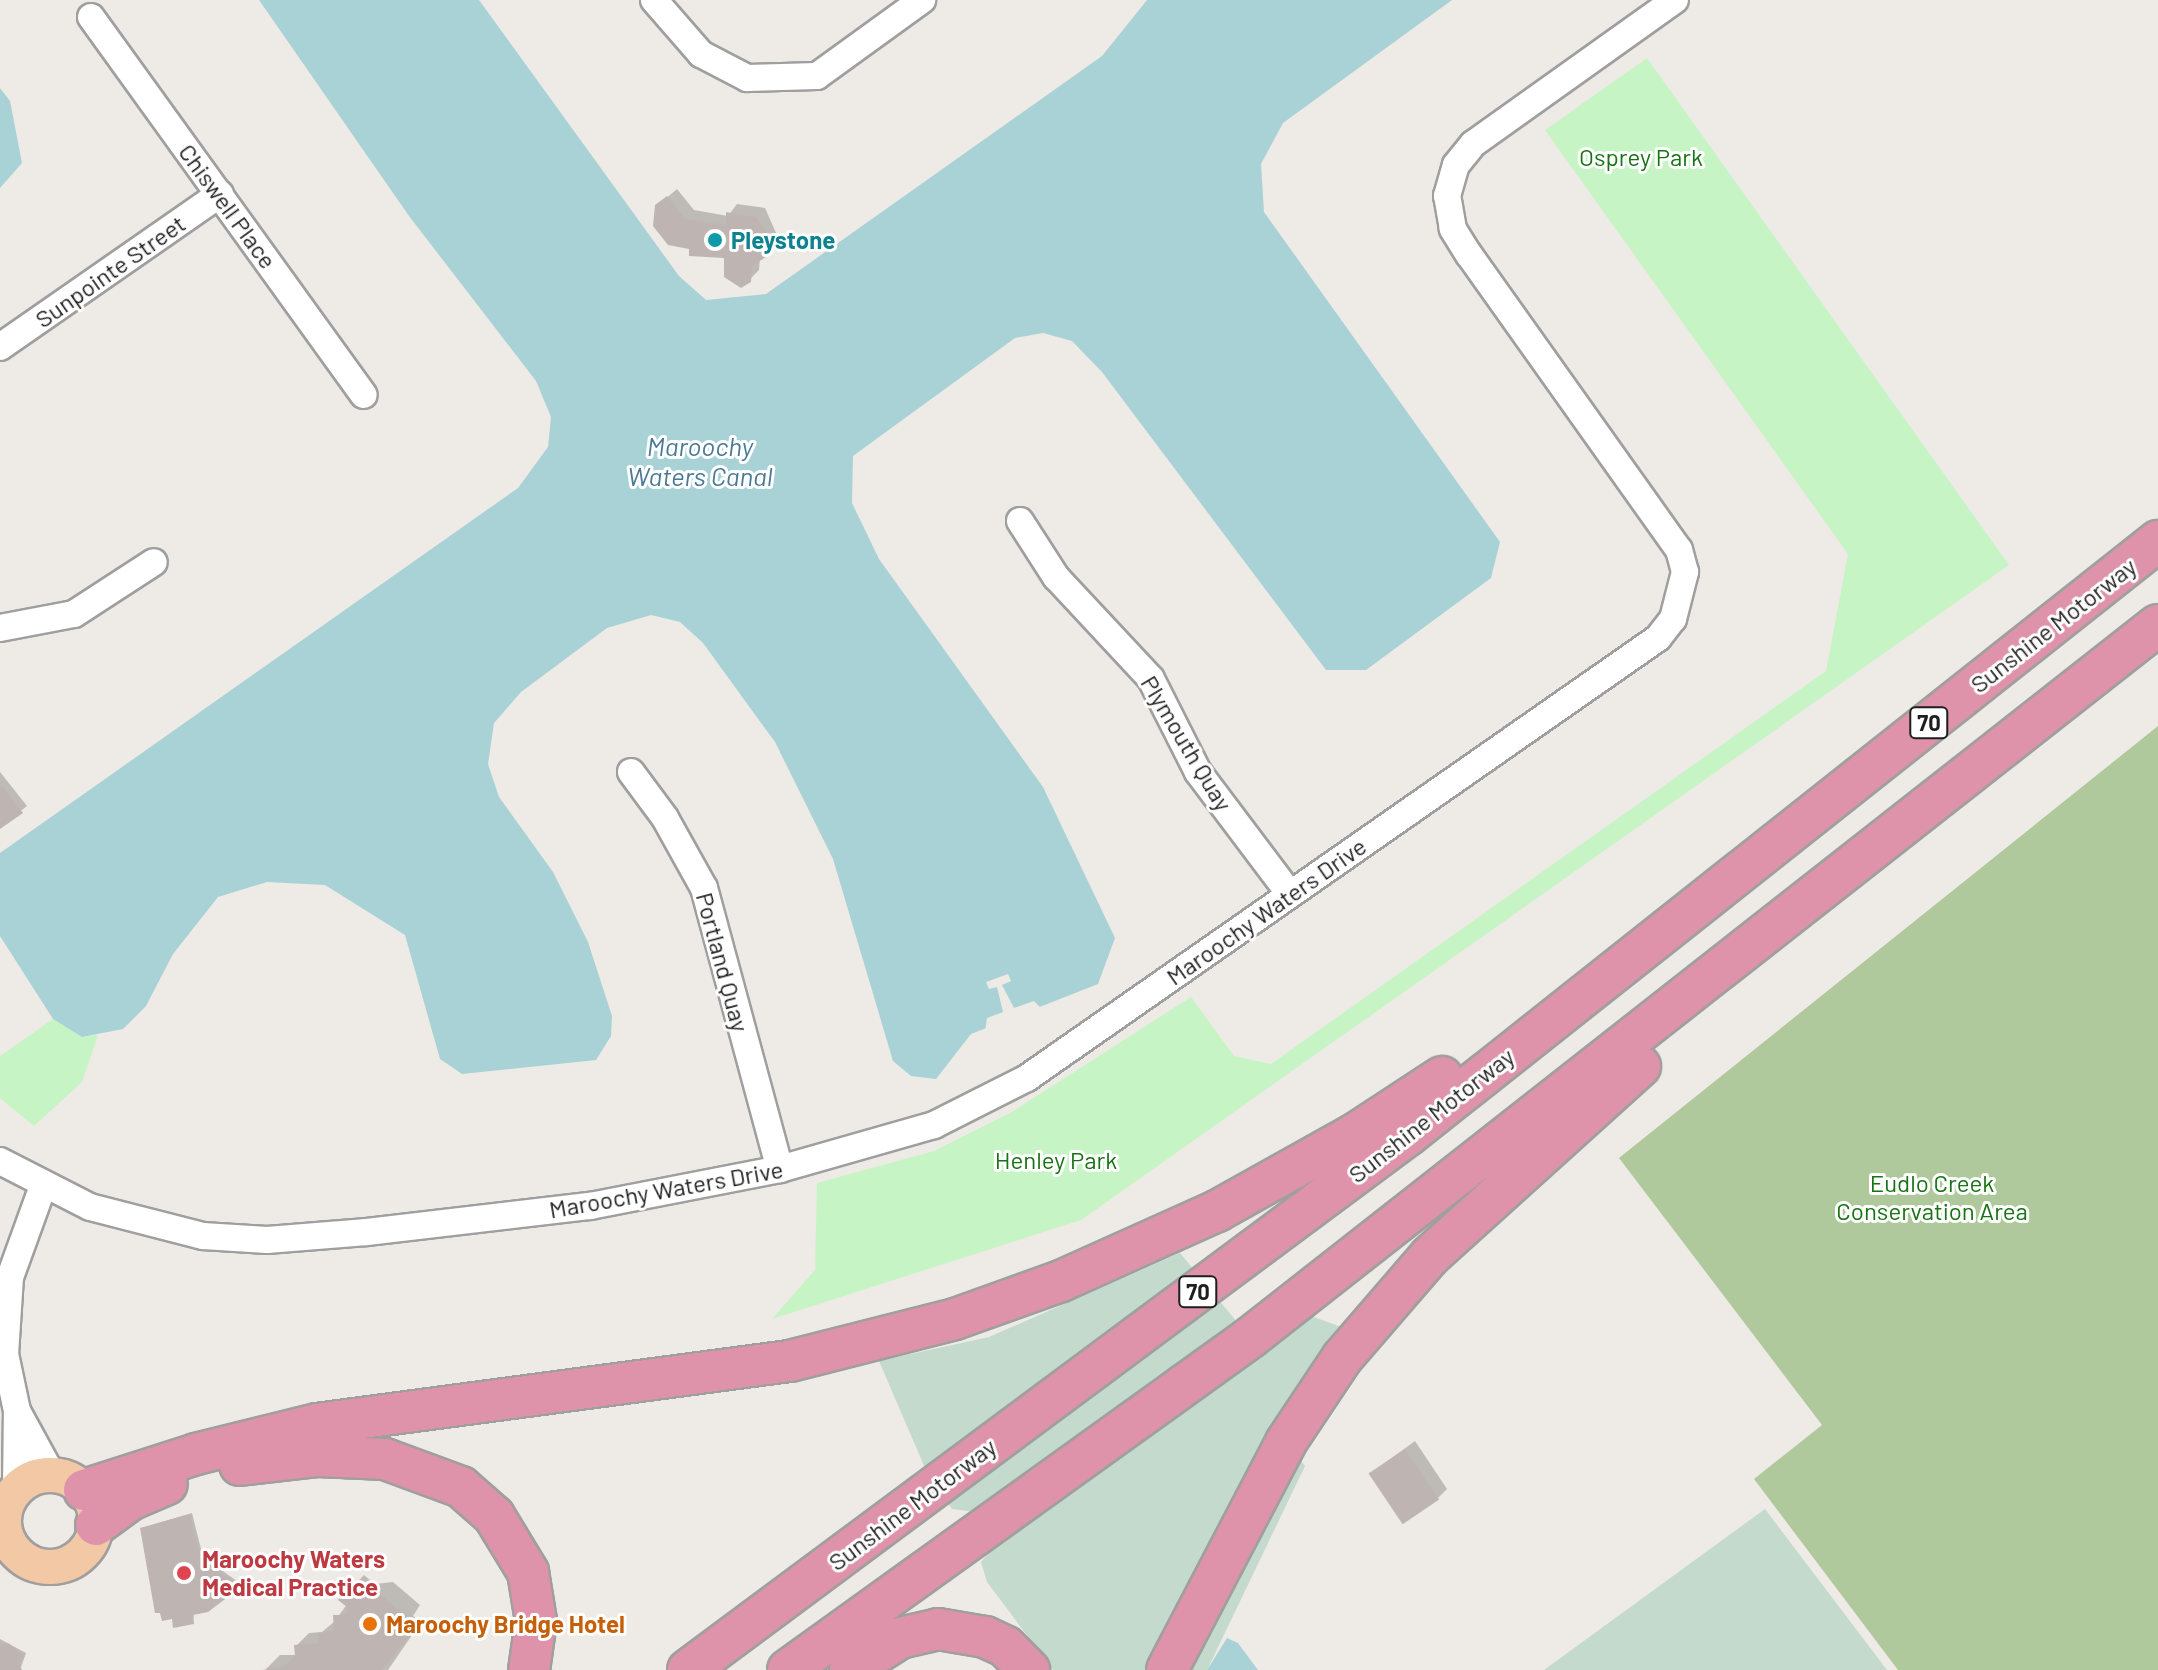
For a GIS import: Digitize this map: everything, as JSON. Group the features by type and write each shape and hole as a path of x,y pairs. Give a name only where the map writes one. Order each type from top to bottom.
{"highway":[{"name":"Sunshine Motorway","path":"688,1670 1408,1135 2158,541"},
{"path":"788,1670 1251,1337 1710,980 2158,625"},
{"path":"77,1497 196,1454 317,1424 790,1361 1008,1301 1174,1231 1290,1172 1419,1093 1632,936 1699,904"},
{"path":"1167,1670 1286,1442 1342,1358 1430,1256 1672,1037 1710,980"},
{"path":"77,1497 143,1493 242,1464 354,1456 419,1468 479,1501 519,1552 536,1621 529,1670"},
{"path":"850,1670 900,1638 938,1629 985,1637 1006,1647 1029,1670"}],"main road":[{"path":"16,1489 77,1497 88,1549 69,1564 43,1567 11,1564 2,1523 16,1489"}],"street":[{"path":"654,0 701,54 747,78 817,76 922,0"},
{"name":"Maroochy Waters Drive","path":"0,1161 43,1186 141,1224 203,1236 267,1240 590,1206 780,1169 922,1130 1027,1078 1658,638 1682,599 1685,572 1679,550 1469,255 1453,229 1447,196 1456,165 1473,144 1675,0"},
{"name":"Chiswell Place","path":"91,17 364,395"},
{"name":"Sunpointe Street","path":"0,347 220,194"},
{"name":"Plymouth Quay","path":"1020,521 1056,577 1151,679 1198,772 1290,894"},
{"path":"0,628 74,614 154,562"},
{"name":"Portland Quay","path":"631,772 665,818 704,888 780,1169"},
{"path":"16,1489 17,1411 5,1354 4,1312 10,1277 43,1186"},
{"path":"17,1411 77,1497"}],"green space":[{"path":"1647,58 2009,565 1081,1220 772,1319 815,1270 817,1183 934,1151 1010,1113 1191,997 1234,1056 1271,1064 1826,671 1848,554 1545,130"},
{"name":"Eudlo Creek Conservation Area","path":"2158,726 2158,1670 1898,1670 1754,1479 1822,1425 1619,1158"},
{"path":"53,1019 82,1037 98,1035 82,1082 34,1126 0,1098 0,1056"},
{"path":"1180,1253 1261,1351 1311,1316 1344,1328 1279,1432 1305,1466 1207,1670 1053,1670 987,1582 981,1562 1001,1538 984,1513 952,1509 925,1468 879,1361 989,1337"},
{"path":"1765,1509 1887,1670 1544,1670"}],"water":[{"name":"Maroochy Waters Canal","path":"259,0 479,0 679,276 706,300 766,294 1102,56 1147,0 1452,0 1283,123 1261,164 1264,212 1500,542 1491,578 1366,670 1326,670 1102,372 1072,341 1043,333 1015,338 853,456 852,503 879,559 1043,787 1115,938 1098,984 971,1034 936,1079 911,1076 893,1061 833,859 775,742 703,643 680,622 651,615 607,628 521,692 494,723 488,764 499,797 553,872 588,942 612,1016 611,1036 596,1060 462,1074 440,1059 405,935 325,885 267,882 218,897 173,954 146,1006 123,1029 82,1037 53,1019 0,936 0,853 518,488 548,447 551,417 536,381 409,216"},
{"path":"0,88 10,101 22,163 0,188"},
{"path":"1227,1638 1238,1643 1258,1670 1207,1670"}],"pier":[{"path":"1008,974 1011,981 1002,985 1014,1008 1034,1001 1043,1010 985,1032 987,1018 1003,1012 997,987 989,989 986,982"}],"building":[{"name":"Pleystone","path":"667,196 685,219 726,225 726,212 756,217 770,237 763,242 772,253 752,266 751,282 741,288 724,277 724,258 689,256 689,249 668,245 653,226 655,205"},
{"path":"3,786 23,813 0,829 0,788"},
{"path":"1405,1449 1439,1500 1403,1524 1369,1474"},
{"name":"Maroochy Waters Medical Practice","path":"190,1514 201,1559 241,1587 208,1612 193,1615 194,1624 173,1628 172,1619 162,1621 160,1613 155,1613 140,1528"},
{"name":"Maroochy Bridge Hotel","path":"350,1586 362,1596 380,1594 409,1619 402,1629 410,1635 382,1670 263,1670 284,1666 295,1656 294,1645 318,1643 318,1633 334,1631 333,1615 347,1615 347,1607 338,1600"},
{"path":"8,1643 25,1656 19,1664 22,1670 0,1670 0,1644"}],"place":[{"name":"Pleystone","path":"715,240"},
{"name":"Maroochy Waters Medical Practice","path":"184,1573"},
{"name":"Maroochy Bridge Hotel","path":"370,1624"}],"park label":[{"name":"Osprey Park","path":"1641,157"},
{"name":"Henley Park","path":"1056,1160"}]}
